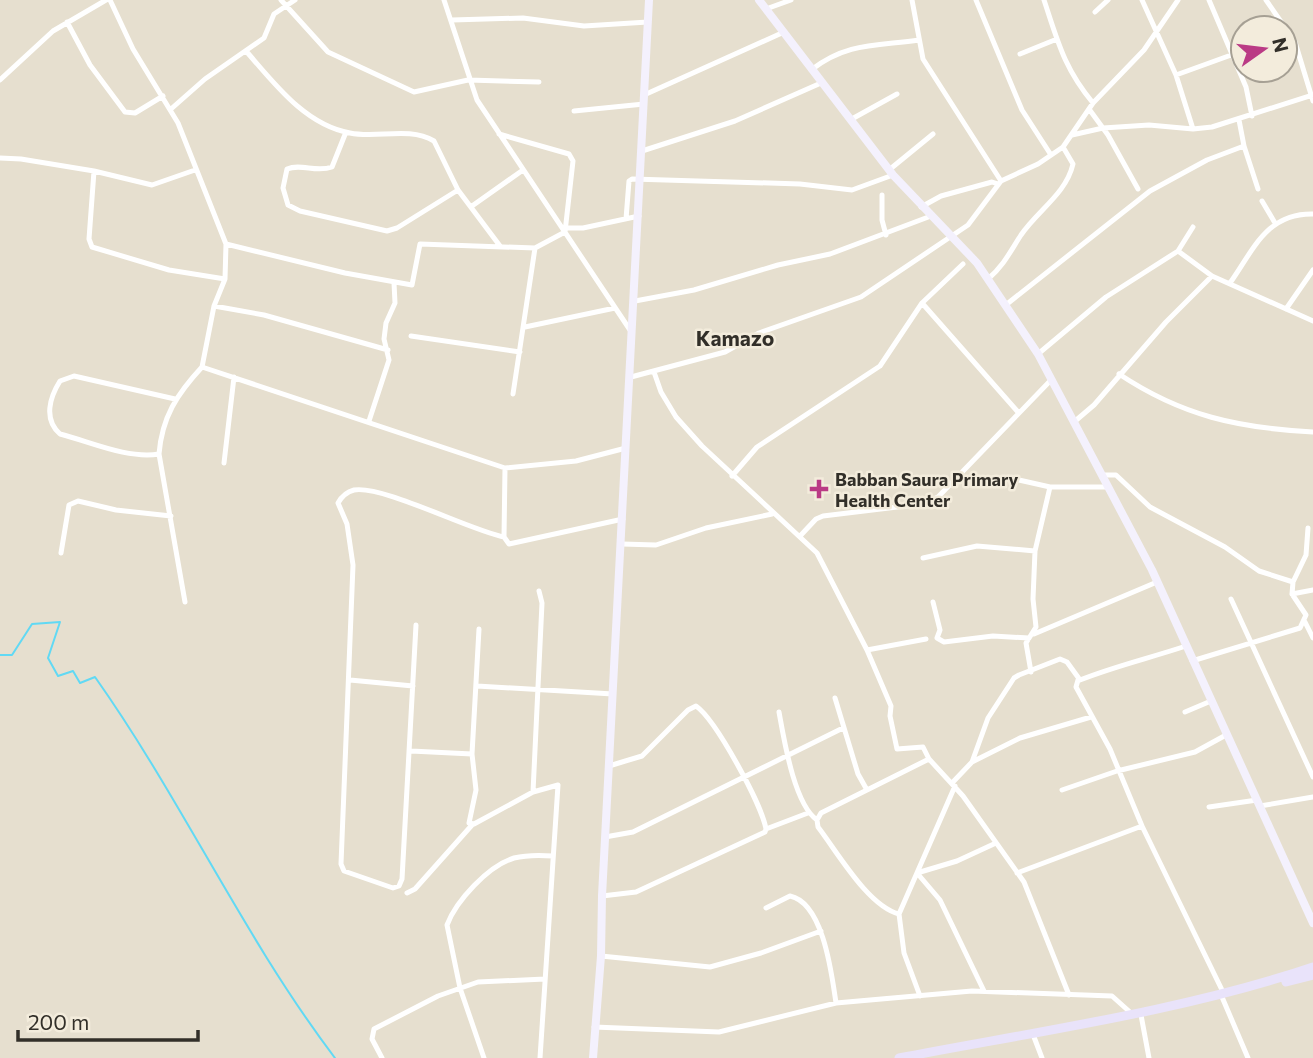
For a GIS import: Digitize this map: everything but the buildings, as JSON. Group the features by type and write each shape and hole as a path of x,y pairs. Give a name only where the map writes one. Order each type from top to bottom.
{"main road":[{"path":"1223,995 1313,967"},
{"path":"924,1058 1013,1038 1034,1037 1313,975"},
{"path":"899,1058 1136,1014"}],"street":[{"path":"0,80 67,22 108,0 133,49 171,109 226,244 225,279 214,306 202,367 174,399 164,418 159,454 185,602"},
{"path":"171,109 205,79 264,38 283,2 295,0"},
{"path":"444,0 468,80 499,134 633,336"},
{"path":"593,1058 601,956 649,0"},
{"path":"759,0 891,173 989,279 1038,354 1157,582 1313,923"},
{"path":"766,9 791,0"},
{"path":"912,0 923,58 1000,182"},
{"path":"976,0 1022,110 1051,155"},
{"path":"1044,0 1073,79 1138,189"},
{"path":"1095,12 1108,0"},
{"path":"1142,0 1158,30 1176,75 1193,129"},
{"path":"631,377 725,352 759,333 861,297 968,225 1000,182 1063,147 1091,106 1144,50 1178,0"},
{"path":"1209,0 1229,43"},
{"path":"1072,135 1103,128 1149,125 1193,129 1239,120 1312,97 1295,42 1266,0"},
{"path":"283,2 328,52 414,92 468,80 539,82"},
{"path":"452,20 523,18 584,26 648,22"},
{"path":"67,22 90,65 125,112 135,113 163,96"},
{"path":"574,111 644,99 784,32"},
{"path":"1020,54 1058,39"},
{"path":"811,70 825,59 865,44 919,40"},
{"path":"246,51 300,108 346,132 410,134 428,138 438,146 458,190 500,246"},
{"path":"1176,75 1229,56"},
{"path":"642,151 734,121 821,83"},
{"path":"1245,84 1251,116"},
{"path":"850,120 897,94"},
{"path":"1239,120 1258,189"},
{"path":"346,132 332,167 319,171 293,166 286,169 283,188 288,205 300,211 387,231 397,228 458,190"},
{"path":"499,134 572,157 565,230"},
{"path":"626,219 629,181 640,179 800,184 852,190 891,173 933,134"},
{"path":"1007,304 1150,191 1207,160 1244,146"},
{"path":"989,279 1006,263 1021,236 1068,179 1073,164 1063,147"},
{"path":"0,159 21,159 94,171 152,185 194,170"},
{"path":"472,206 523,170"},
{"path":"94,171 89,239 92,247 169,270 225,279"},
{"path":"921,207 941,196 1000,182"},
{"path":"881,195 882,220 886,235"},
{"path":"1262,201 1275,223"},
{"path":"1230,283 1269,227 1275,223 1313,214"},
{"path":"226,244 394,283 413,284 420,244 535,248 565,230 639,216"},
{"path":"635,302 694,290 778,265 830,254 931,216"},
{"path":"1038,354 1106,297 1178,251 1193,226"},
{"path":"513,394 535,248"},
{"path":"1178,251 1212,276 1258,299 1313,321"},
{"path":"732,476 757,447 880,366 922,303 963,264"},
{"path":"1286,309 1313,270"},
{"path":"1074,422 1094,405 1119,374 1212,276"},
{"path":"369,421 389,360 384,340 386,323 394,303 394,283"},
{"path":"922,303 1018,412"},
{"path":"214,306 264,315 387,349"},
{"path":"525,327 615,309"},
{"path":"411,335 520,352"},
{"path":"202,367 505,468 576,461 627,448"},
{"path":"654,372 661,392 676,417 732,476 772,514 801,535 817,553 867,650 891,706 890,716 898,749 923,747 929,759 953,785 1017,873 1028,891 1069,995"},
{"path":"1119,374 1153,397 1227,423 1313,432"},
{"path":"159,454 147,456 60,434 55,430 49,410 50,396 60,381 74,376 174,399"},
{"path":"223,463 234,377"},
{"path":"801,535 816,519 823,516 922,504 938,497 1051,380"},
{"path":"504,537 505,468"},
{"path":"1102,475 1116,475 1150,507 1225,547 1259,571 1293,582"},
{"path":"1019,480 1050,487 1108,487"},
{"path":"1031,672 1026,653 1036,627 1033,599 1035,551 1050,487"},
{"path":"416,625 402,879 399,886 393,888 355,876 345,871 341,864 351,680 353,565 347,524 338,503 343,495 354,490 377,493 504,537 512,545 623,519"},
{"path":"61,553 65,517 69,505 78,501 116,510 171,516"},
{"path":"622,544 656,545 706,528 772,514"},
{"path":"1192,661 1300,628 1306,615 1293,594 1293,582 1307,555 1308,528"},
{"path":"923,558 977,547 1035,551"},
{"path":"933,601 940,629 937,638 944,642 993,636 1031,636 1157,582"},
{"path":"1293,594 1313,590"},
{"path":"533,792 542,603 539,591"},
{"path":"1231,599 1313,776"},
{"path":"1305,622 1313,638"},
{"path":"472,825 468,820 476,790 472,754 479,629"},
{"path":"867,650 926,639"},
{"path":"1078,680 1125,662 1144,660 1186,646"},
{"path":"920,996 904,953 899,914 953,785 972,762 988,718 1014,678 1060,659 1067,662 1078,680 1076,687 1110,750 1142,826 1223,995 1248,1058"},
{"path":"351,680 413,685"},
{"path":"477,686 613,694"},
{"path":"835,698 858,774 867,790"},
{"path":"1185,712 1211,701"},
{"path":"609,766 642,756 688,710 696,706 710,719 743,778 766,829"},
{"path":"779,712 787,754 808,813 817,820"},
{"path":"972,762 1020,738 1091,717"},
{"path":"605,837 633,832 844,728"},
{"path":"1062,790 1117,771 1195,751 1226,735"},
{"path":"411,751 472,754"},
{"path":"899,914 889,911 875,901 818,827 817,820 821,813 929,759"},
{"path":"407,893 415,889 472,825 533,792 558,785 540,1058"},
{"path":"1209,807 1313,797"},
{"path":"602,896 636,892 736,847 766,829 808,813"},
{"path":"1017,873 1142,826"},
{"path":"917,873 957,861 996,843"},
{"path":"484,1058 460,988 446,931 449,919 487,875 504,862 515,858 553,856"},
{"path":"917,873 940,900 984,991"},
{"path":"766,908 790,896 796,897 821,932 829,954 836,1003"},
{"path":"601,956 710,967 821,932"},
{"path":"382,1058 372,1039 374,1029 460,988 488,980 545,979"},
{"path":"594,1027 719,1032 836,1003 984,991 1112,996 1136,1014 1149,1058"},
{"path":"1034,1037 1042,1058"}],"waterway":[{"path":"0,655 12,655 32,624 60,622 48,658 58,676 73,671 80,683 95,677 127,724 271,965 335,1058"}],"place":[{"name":"Babban Saura Primary Health Center","path":"819,489"}],"district":[{"name":"Kamazo","path":"735,337"}]}
